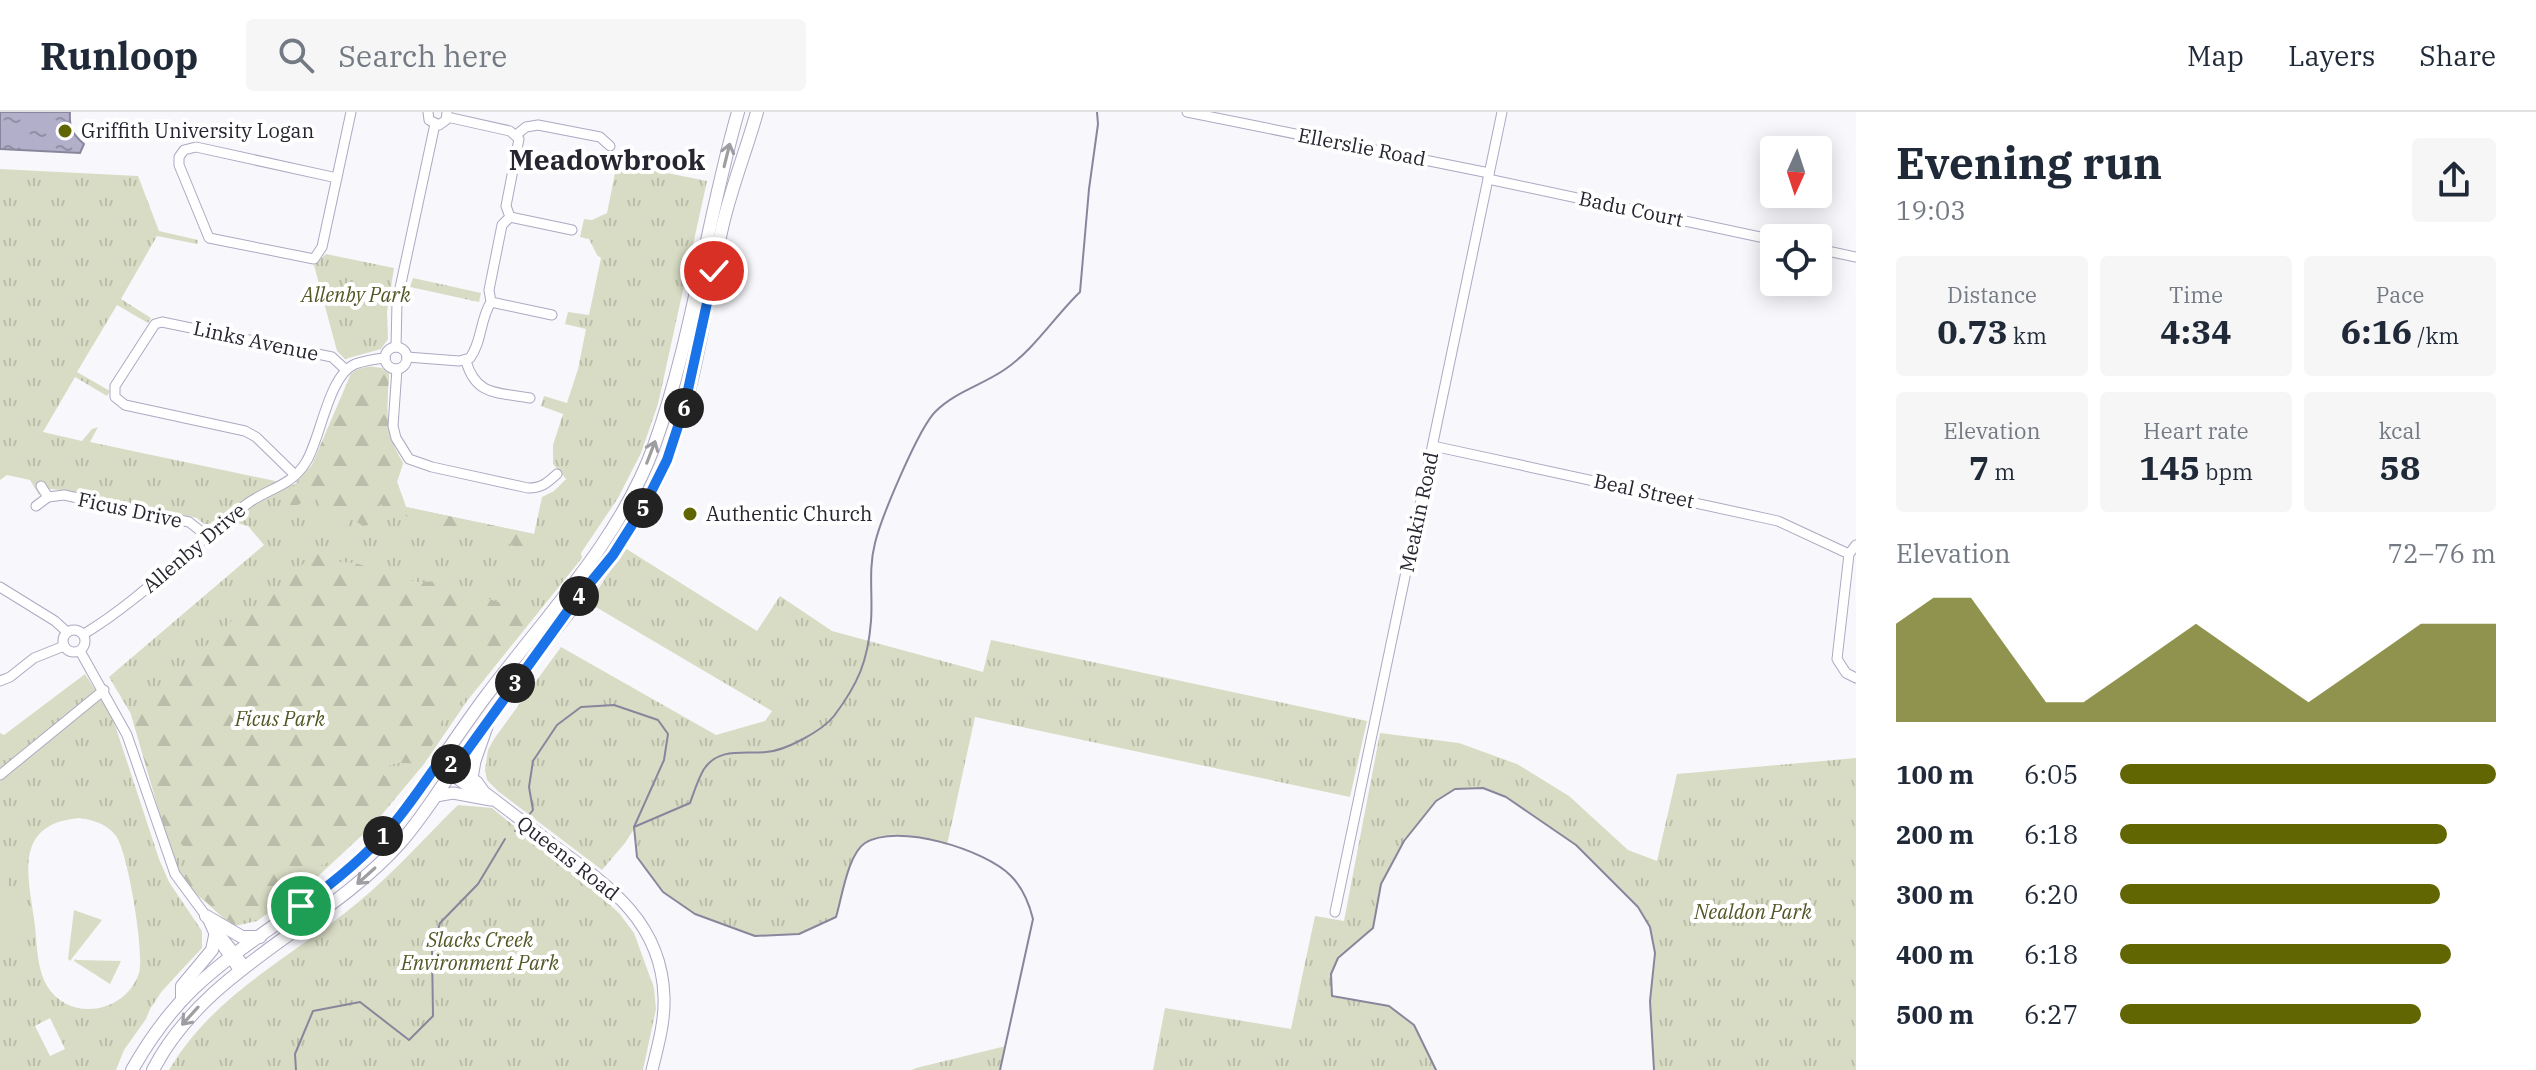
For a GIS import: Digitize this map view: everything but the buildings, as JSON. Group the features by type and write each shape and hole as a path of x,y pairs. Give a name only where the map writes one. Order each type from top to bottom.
{"main road":[{"path":"132,1070 182,1000 234,956 329,886 374,846 399,817 591,558 639,481 654,445 679,357 738,112"},
{"path":"153,1070 187,1018 243,969 338,901 400,842 625,537 667,460 691,381 727,209 757,112"},
{"path":"208,919 242,937 260,937"},
{"path":"182,1000 182,986 212,950 215,936"}],"street":[{"path":"337,178 196,147 184,150 179,157 179,165 209,238 314,259 322,247 337,178 351,112"},
{"name":"Ellerslie Road","path":"1187,112 1489,176"},
{"path":"1243,123 1245,112"},
{"name":"Meakin Road","path":"1335,912 1502,112"},
{"path":"425,113 435,124 444,122 447,114 516,135 520,145 506,206 510,217"},
{"path":"396,347 397,302 435,124"},
{"path":"516,135 526,127 538,125 600,137 610,146"},
{"name":"Badu Court","path":"1489,176 1760,237"},
{"path":"510,217 572,230"},
{"path":"407,357 466,361 475,352 485,312 491,302 489,290 502,225 510,217"},
{"path":"1832,252 1856,257"},
{"path":"491,302 552,315"},
{"name":"Links Avenue","path":"295,475 256,437 245,431 125,405 115,397 115,386 155,324 162,322 332,357 346,370"},
{"path":"346,370 355,364 385,358 390,349 396,347 402,349 407,357"},
{"path":"385,358 390,368 397,369 403,367 407,357"},
{"path":"466,361 475,384 530,398"},
{"path":"397,369 393,426 396,438 409,459 528,488 547,484 557,474"},
{"name":"Allenby Drive","path":"84,634 112,617 250,501 282,487 295,475 306,461 335,388 346,370"},
{"name":"Beal Street","path":"1433,446 1766,518 1849,554"},
{"path":"36,506 48,497 41,486"},
{"name":"Ficus Drive","path":"48,497 64,495 189,522 207,536"},
{"path":"1856,545 1849,554 1837,659 1846,673 1856,678"},
{"path":"0,587 55,621 67,632"},
{"path":"74,629 84,634 86,643 80,651 69,651 64,646 63,638 67,632 74,629"},
{"path":"0,681 34,658 64,646"},
{"path":"80,651 127,735 175,874 219,929 243,969"},
{"path":"0,775 104,690"},
{"path":"472,778 489,719"},
{"name":"Queens Road","path":"439,761 472,778 484,792 599,879 632,910 645,930 659,963 664,998 652,1070"},
{"name":"Queens Road","path":"453,770 472,789 484,792"},
{"path":"436,796 453,793 495,801"},
{"path":"208,919 215,936 234,956"}],"green space":[{"name":"Ficus Park","path":"617,163 707,181 658,404 641,453 618,498 581,553 582,558 467,701 424,764 374,824 313,881 257,921 235,926 229,923 184,883 172,855 131,714 109,677 264,545 248,526 217,518 210,524 204,524 197,518 62,490 48,489 39,495 30,480 7,475 0,480 0,169 138,176 159,231 198,240 197,244 157,236 121,299 151,318 148,323 117,305 77,372 110,391 107,396 75,377 43,432 82,441 92,429 98,427 90,442 294,485 312,465 351,374 365,367 375,367 389,374 389,430 403,463 397,482 406,507 534,534 542,497 566,479 553,464 553,445 563,414 541,406 544,396 567,403 578,369 586,329 565,324 568,312 589,315 601,258 589,239 580,237 584,219 592,220 607,213"},
{"name":"Allenby Park","path":"326,254 394,268 387,312 388,339 381,349 345,359 337,351 314,265"},
{"path":"413,278 481,293 479,302 410,287"},
{"path":"373,367 382,368 389,374 389,430 403,463 397,482 406,507 534,534 543,538 543,550 527,550 455,527 441,528 433,523 414,522 405,515 403,518 385,510 381,504 372,524 363,526 351,518 346,528 333,526 330,516 316,499 307,498 298,505 290,505 289,494 312,465 351,374"},
{"path":"625,548 757,631 780,596 832,631 983,672 991,640 1367,721 1350,797 975,717 947,845 893,835 868,841 858,849 851,862 836,917 799,934 755,936 695,914 663,892 637,857 634,829 602,870 487,780 488,750 494,739 561,647 716,735 765,721 772,711 589,603"},
{"path":"322,551 330,561 355,563 416,582 443,581 461,594 480,589 489,599 498,602 510,595 513,600 519,599 523,608 533,610 532,616 524,628 506,640 503,650 489,653 486,660 489,664 469,680 464,700 447,713 426,754 416,762 388,766 384,776 400,779 394,789 396,797 381,807 374,824 334,860 305,872 301,889 290,897 281,894 277,905 236,922 235,926 184,883 179,872 186,861 186,849 171,833 166,836 131,714 201,649 221,635 232,620 258,608 299,567"},
{"path":"85,674 112,716 169,882 202,931 202,948 162,991 124,1050 116,1070 0,1070 0,733 4,735","holes":["79,818 104,826 116,836 121,846 140,946 139,973 132,987 110,1004 83,1009 57,998 44,979 39,965 28,873 34,842 43,831 57,822","50,1018 65,1049 50,1056 35,1026"]},
{"name":"Nealdon Park","path":"1380,733 1459,743 1517,764 1569,796 1628,850 1657,861 1677,774 1856,758 1856,1070 1654,1070 1650,1001 1655,953 1650,927 1639,908 1576,845 1506,797 1483,788 1455,789 1436,801 1404,841 1381,884 1373,928 1338,958 1331,974 1332,997 1389,1006 1414,1025 1436,1070 1153,1070 1165,1008 1291,1029 1315,916 1344,921"},
{"name":"Slacks Creek Environment Park","path":"458,805 492,808 619,913 634,933 654,988 656,1009 643,1070 169,1070 208,1019 255,979 370,892"},
{"path":"1,858 5,880 26,927 0,932"},
{"path":"74,910 102,920 70,961 68,959"},
{"path":"77,960 121,961 110,984"},
{"path":"1006,1046 1000,1070 912,1070 916,1068"}],"water":[{"path":"0,112 70,112 72,130 84,144 80,153 0,149"}],"waterway":[{"path":"634,827 690,803 704,769 717,757 732,753 774,751 793,744 821,728 842,704 860,672 867,648 875,543 892,494 920,435 943,404 1015,362 1080,292 1097,112"},
{"path":"525,820 533,810 529,787 533,761 557,725 581,707 614,705 658,720 668,734 664,760 634,827 637,857 663,892 695,914 755,936 799,934 836,917 854,856 865,843 879,837 919,837 982,857 1011,876 1025,896 1033,919 1000,1070"},
{"path":"1436,1070 1414,1025 1389,1006 1332,996 1331,974 1338,958 1373,928 1381,884 1404,841 1436,801 1455,789 1483,788 1506,797 1576,845 1638,907 1650,927 1655,953 1650,1001 1654,1070"},
{"path":"515,831 521,824"},
{"path":"296,1070 295,1054 313,1011 360,1002 409,1040 433,1016 432,951 440,923 478,884 505,839"}],"place":[{"name":"Griffith University Logan","path":"65,131"},
{"name":"Authentic Church","path":"690,514"}],"district":[{"name":"Meadowbrook","path":"607,160"}],"route":[{"path":"301,906 374,846 391,828 442,758 455,767 625,537 656,484 676,435 691,381 714,271"}]}
